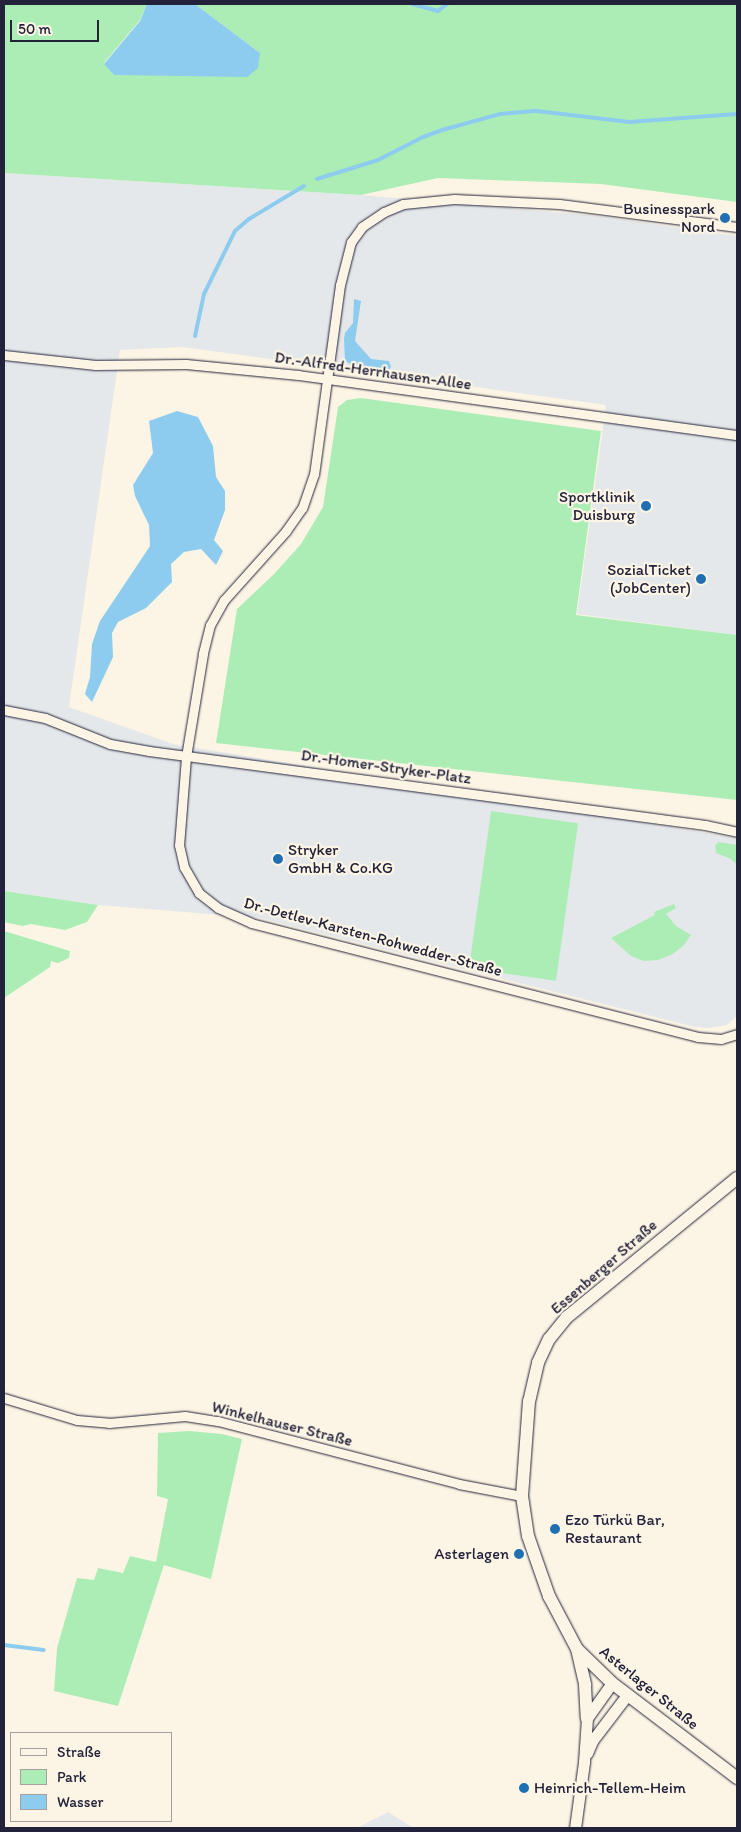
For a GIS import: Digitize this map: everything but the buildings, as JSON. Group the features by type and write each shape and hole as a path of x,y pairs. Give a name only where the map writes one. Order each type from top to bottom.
{"main road":[{"name":"Essenberger Straße","path":"522,1496 529,1401 538,1363 549,1338 567,1317 596,1292 737,1178"},
{"name":"Asterlager Straße","path":"522,1496 528,1536 549,1596 577,1649 612,1683 737,1778"},
{"path":"577,1649 585,1685 587,1718"}],"street":[{"name":"Dr.-Detlev-Karsten-Rohwedder-Straße","path":"737,227 559,204 454,199 403,204 384,212 362,227 351,242 340,285 314,474 302,508 286,531 224,600 210,625 203,654 186,757 179,845 184,867 198,892 218,908 251,923 698,1037 720,1039 737,1034"},
{"name":"Dr.-Alfred-Herrhausen-Allee","path":"4,355 95,365 186,364 327,379 737,435"},
{"path":"4,710 45,718 110,744 186,757"},
{"name":"Dr.-Homer-Stryker-Platz","path":"186,757 705,825 737,832"},
{"name":"Winkelhauser Straße","path":"4,1398 77,1420 109,1423 185,1416 218,1420 459,1484 522,1496"},
{"path":"575,1828 584,1762 587,1718 612,1683"},
{"path":"584,1762 592,1741 628,1695"}],"shaded area":[{"path":"4,173 361,195 598,216 737,236 737,635 577,614 606,405 182,347 120,350 69,707 173,744 737,838 737,1015 727,1025 710,1028 695,1027 260,918 98,905 4,891"},
{"path":"388,1812 414,1828 357,1828"}],"green space":[{"path":"4,4 147,4 140,20 104,63 114,75 152,75 260,53 195,4 737,4 737,202 601,184 438,178 361,195 4,173"},
{"path":"361,398 601,431 576,615 737,635 737,800 216,743 237,609 274,574 301,544 323,507 338,407 347,400"},
{"path":"491,811 578,823 556,981 469,968"},
{"path":"718,842 737,845 737,865 731,859 716,853 715,846"},
{"path":"4,891 98,905 87,922 65,930 31,924 23,926 4,922"},
{"path":"674,904 676,908 666,914 676,926 691,935 684,945 673,954 658,960 644,961 631,956 611,938 655,915 654,912"},
{"path":"4,931 70,951 69,958 58,963 51,961 50,967 4,998"},
{"path":"189,1431 222,1434 242,1439 211,1579 164,1565 118,1706 54,1691 57,1648 77,1578 94,1580 98,1568 123,1573 130,1556 156,1562 168,1499 157,1496 158,1433"}],"water":[{"path":"147,4 195,4 260,53 258,68 247,77 114,75 104,64 140,21"},
{"path":"354,299 361,301 355,341 371,359 389,361 391,367 389,370 355,367 345,361 344,339 345,333 353,323"},
{"path":"177,411 198,417 213,446 216,477 225,491 225,510 214,540 223,551 216,565 201,549 184,552 171,564 172,582 146,608 118,622 112,633 113,657 92,702 85,694 90,677 92,644 100,621 150,546 149,525 135,496 133,485 153,453 149,421"}],"waterway":[{"path":"412,4 438,11 447,4"},
{"path":"317,179 378,160 423,137 442,130 500,114 537,111 629,122 737,114"},
{"path":"195,336 204,294 235,231 249,219 304,186"},
{"path":"4,1645 44,1650"}],"place":[{"name":"Businesspark Nord","path":"725,218"},
{"name":"Sportklinik Duisburg","path":"646,506"},
{"name":"SozialTicket (JobCenter)","path":"701,579"},
{"name":"Stryker GmbH & Co.KG","path":"278,859"},
{"name":"Ezo Türkü Bar, Restaurant","path":"555,1529"},
{"name":"Asterlagen","path":"519,1554"},
{"name":"Heinrich-Tellem-Heim","path":"524,1788"}]}
